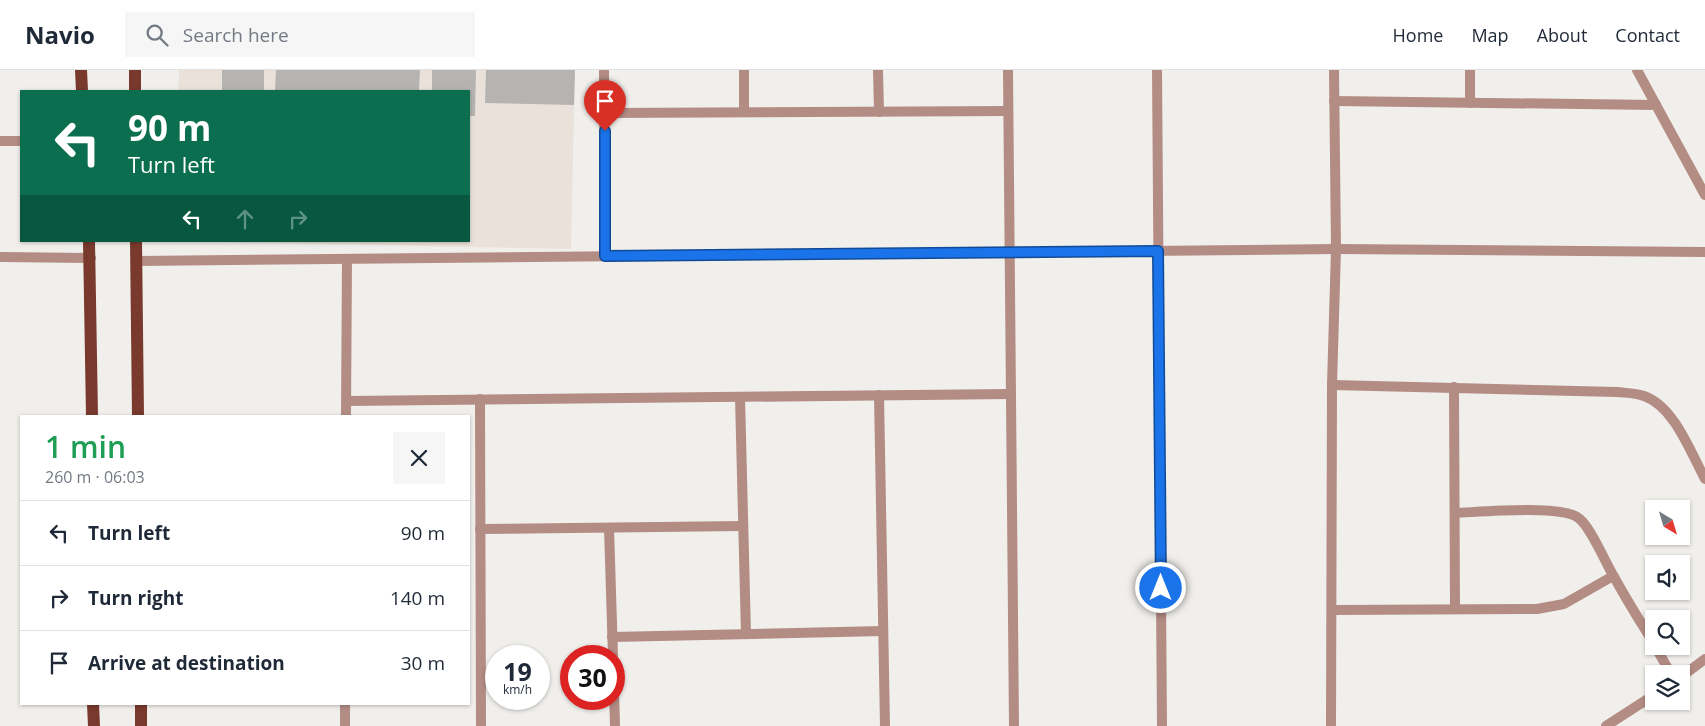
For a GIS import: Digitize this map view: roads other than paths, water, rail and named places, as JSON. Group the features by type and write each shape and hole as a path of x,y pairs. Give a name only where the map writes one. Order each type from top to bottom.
{"main road":[{"path":"81,70 82,90"},
{"path":"135,70 135,90"},
{"path":"90,242 92,415"},
{"path":"136,242 138,415"},
{"path":"93,705 94,726"},
{"path":"141,705 141,726"}],"street":[{"path":"604,70 605,256"},
{"path":"744,70 744,112"},
{"path":"878,70 878,112"},
{"path":"1008,70 1014,726"},
{"path":"1157,70 1162,726"},
{"path":"1331,726 1332,385 1336,249 1334,70"},
{"path":"1470,70 1470,103"},
{"path":"1637,70 1705,195"},
{"path":"1334,101 1656,105"},
{"path":"605,113 1008,111"},
{"path":"0,141 20,141"},
{"path":"136,261 1336,249 1705,252"},
{"path":"0,258 90,258"},
{"path":"346,415 347,259"},
{"path":"1332,385 1617,392 1646,396 1659,404 1673,418 1705,479"},
{"path":"1454,387 1455,609"},
{"path":"346,400 1011,394"},
{"path":"879,395 885,726"},
{"path":"740,397 746,634"},
{"path":"480,399 481,726"},
{"path":"1455,513 1554,511 1577,516 1587,527 1645,630"},
{"path":"480,529 743,526"},
{"path":"609,528 612,645"},
{"path":"1332,610 1537,609 1553,607 1577,598 1613,576"},
{"path":"612,636 883,631"},
{"path":"1690,670 1705,659"},
{"path":"1606,726 1645,701"},
{"path":"345,705 345,726"},
{"path":"615,710 615,726"}]}
